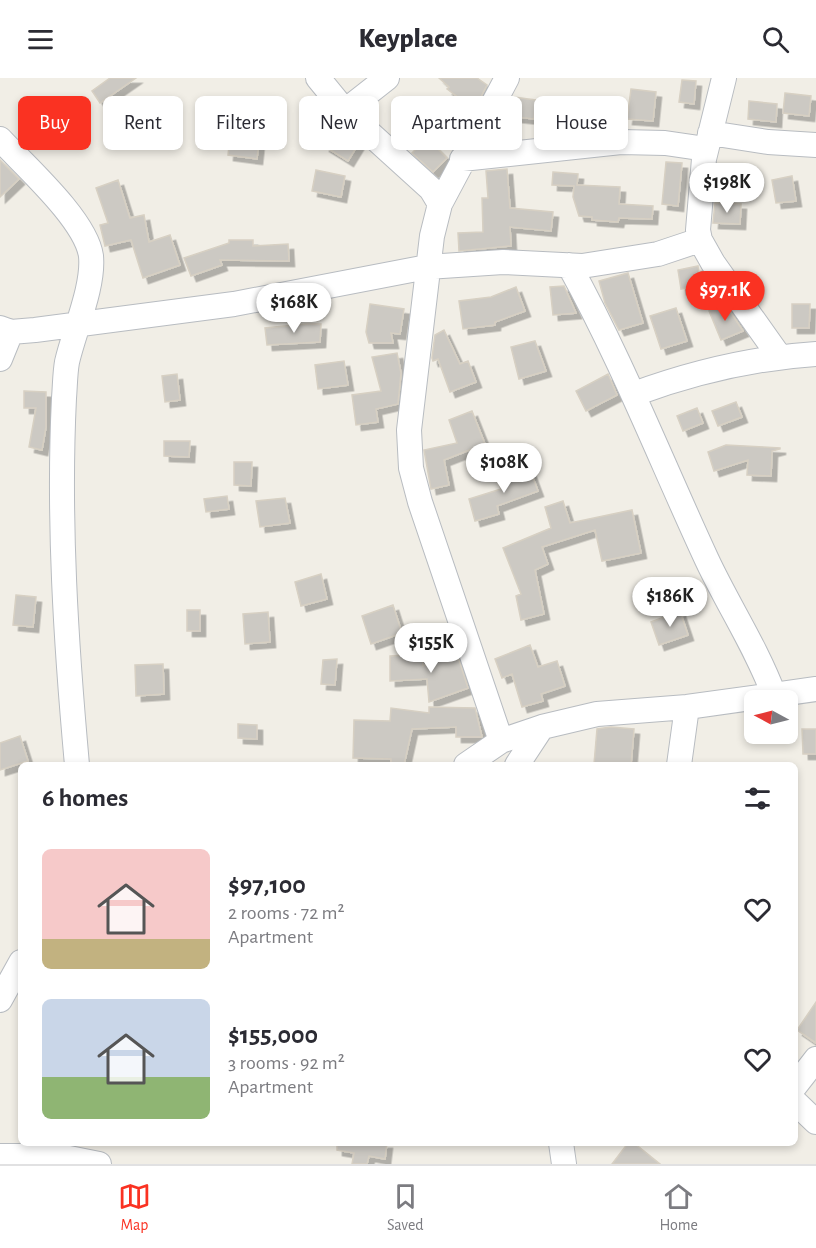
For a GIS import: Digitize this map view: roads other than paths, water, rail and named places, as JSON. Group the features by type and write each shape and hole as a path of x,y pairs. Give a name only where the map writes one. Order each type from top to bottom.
{"street":[{"path":"318,78 333,96"},
{"path":"364,96 387,78"},
{"path":"724,78 708,141 699,203 700,240 778,356"},
{"path":"501,81 441,204 427,267 409,430 411,468 423,513 501,741"},
{"path":"0,139 73,218 91,255 89,279 67,364 63,506 70,683 77,762"},
{"path":"379,140 408,165 431,189 441,204"},
{"path":"462,159 621,142 708,141 816,145"},
{"path":"0,359 5,330 77,324 234,304 427,267 503,262 582,266 658,254 700,240"},
{"path":"569,265 600,322 708,561 762,663 772,690"},
{"path":"634,394 711,368 778,356 816,354"},
{"path":"798,692 816,689"},
{"path":"470,762 501,741 542,727 597,714 687,707 744,699"},
{"path":"679,762 687,707"},
{"path":"519,762 542,727"},
{"path":"0,1000 18,967"},
{"path":"798,1082 816,1059"},
{"path":"798,1105 816,1122"},
{"path":"561,1146 564,1164"},
{"path":"0,1156 59,1156 99,1164"}]}
